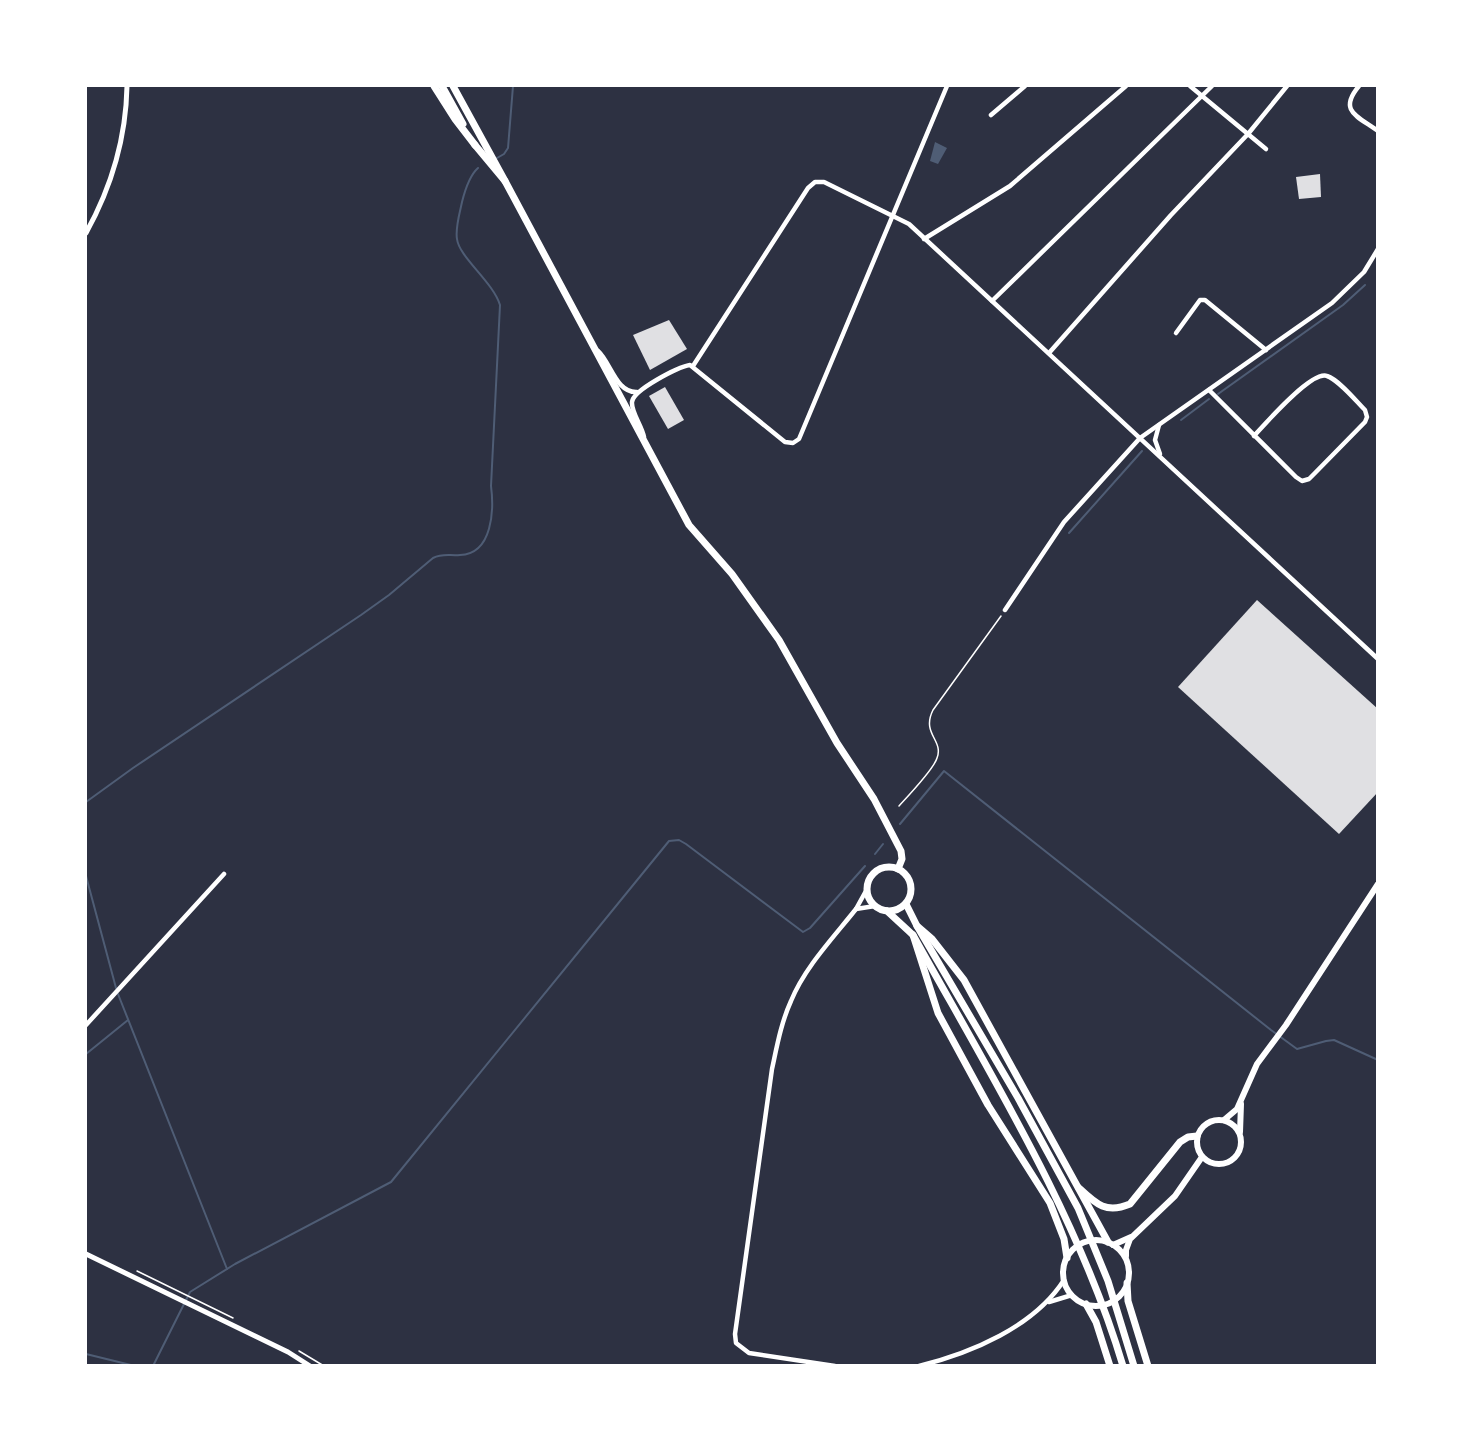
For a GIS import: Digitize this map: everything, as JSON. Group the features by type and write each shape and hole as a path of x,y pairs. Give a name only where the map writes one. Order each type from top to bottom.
{"main road":[{"path":"434,86 455,119 505,181"},
{"path":"442,86 475,145"},
{"path":"456,86 689,525 732,574 779,640 837,743 876,802 901,851 902,859 898,869"},
{"path":"887,911 897,910 906,904 911,886 908,878 898,869 889,867 876,872 869,880 867,889 869,898 875,906 887,911 913,935 1015,1119 1082,1253 1123,1365"},
{"path":"1224,1120 1232,1114 1242,1100 1257,1064 1286,1025 1377,884"},
{"path":"906,904 917,927 1018,1098 1089,1232 1112,1291 1134,1365"},
{"path":"917,927 932,939 964,980 1075,1185 1110,1244"},
{"path":"913,935 939,1013 988,1105 1050,1203 1064,1239 1067,1258 1064,1280 1072,1295 1086,1304 1098,1306 1110,1303 1123,1292 1127,1283"},
{"path":"1240,1133 1235,1126 1224,1120 1209,1121 1197,1136 1197,1145 1202,1156 1216,1164 1231,1161 1240,1150 1242,1100"},
{"path":"1075,1185 1103,1207 1120,1208 1130,1204 1180,1142 1188,1137 1197,1136"},
{"path":"1148,1365 1128,1301 1129,1272 1126,1250 1134,1235 1175,1196 1202,1156"},
{"path":"1110,1244 1134,1235"},
{"path":"1067,1258 1075,1248 1086,1242 1098,1240 1122,1252 1127,1262"},
{"path":"1086,1304 1110,1365"}],"street":[{"path":"86,233 102,201 116,162 125,120 127,86"},
{"path":"693,366 785,442 796,442 801,435 947,86"},
{"path":"991,115 1025,86"},
{"path":"924,239 1010,186 1126,86"},
{"path":"1190,86 1266,149"},
{"path":"992,301 1212,86"},
{"path":"1048,353 1171,215 1248,134 1287,86"},
{"path":"1359,86 1350,99 1350,107 1356,115 1377,131"},
{"path":"595,348 605,357 622,387 630,392 637,392 682,368 693,366 808,188 815,182 824,182 909,224 1377,659"},
{"path":"1005,610 1065,522 1140,438 1332,303 1364,272 1377,249"},
{"path":"1176,333 1200,300 1205,300 1266,350"},
{"path":"1209,390 1254,436 1302,481 1309,479 1367,417 1365,410 1333,379 1320,375 1295,394 1254,436"},
{"path":"637,392 632,403 642,426 644,440"},
{"path":"1159,425 1155,444 1165,462"},
{"path":"86,1025 224,874"},
{"path":"835,1365 748,1353 736,1343 735,1334 772,1069 781,1029 797,988 814,962 856,909 867,889"},
{"path":"856,909 863,906 875,906"},
{"path":"86,1254 181,1296 190,1304 310,1365"},
{"path":"919,1365 950,1357 1007,1331 1046,1303 1064,1280"},
{"path":"1046,1303 1072,1295"}],"path":[{"path":"899,806 937,760 937,746 928,719 1005,610"},
{"path":"181,1296 193,1298"}],"water":[{"path":"935,142 947,148 938,164 930,161"}],"building":[{"path":"1320,174 1321,197 1299,199 1296,177"},
{"path":"669,320 687,349 650,370 633,335"},
{"path":"665,387 684,420 668,429 649,396"},
{"path":"1257,600 1378,709 1378,792 1339,834 1178,687"}],"waterway":[{"path":"497,158 508,148 513,86"},
{"path":"86,802 361,615 433,558 471,553 485,539 489,529 492,506 500,305 491,288 464,254 457,239 458,220 464,193 478,168"},
{"path":"1218,394 1343,305 1365,285"},
{"path":"1181,420 1209,399"},
{"path":"1069,533 1142,451"},
{"path":"900,824 944,771 1297,1049 1334,1040 1378,1060"},
{"path":"153,1366 190,1292 235,1264 391,1182 669,841 679,840 686,844 803,932 810,928 865,866"},
{"path":"875,854 883,844"},
{"path":"86,876 116,988"},
{"path":"118,994 227,1269"},
{"path":"86,1054 128,1020"},
{"path":"86,1354 135,1366"}]}
